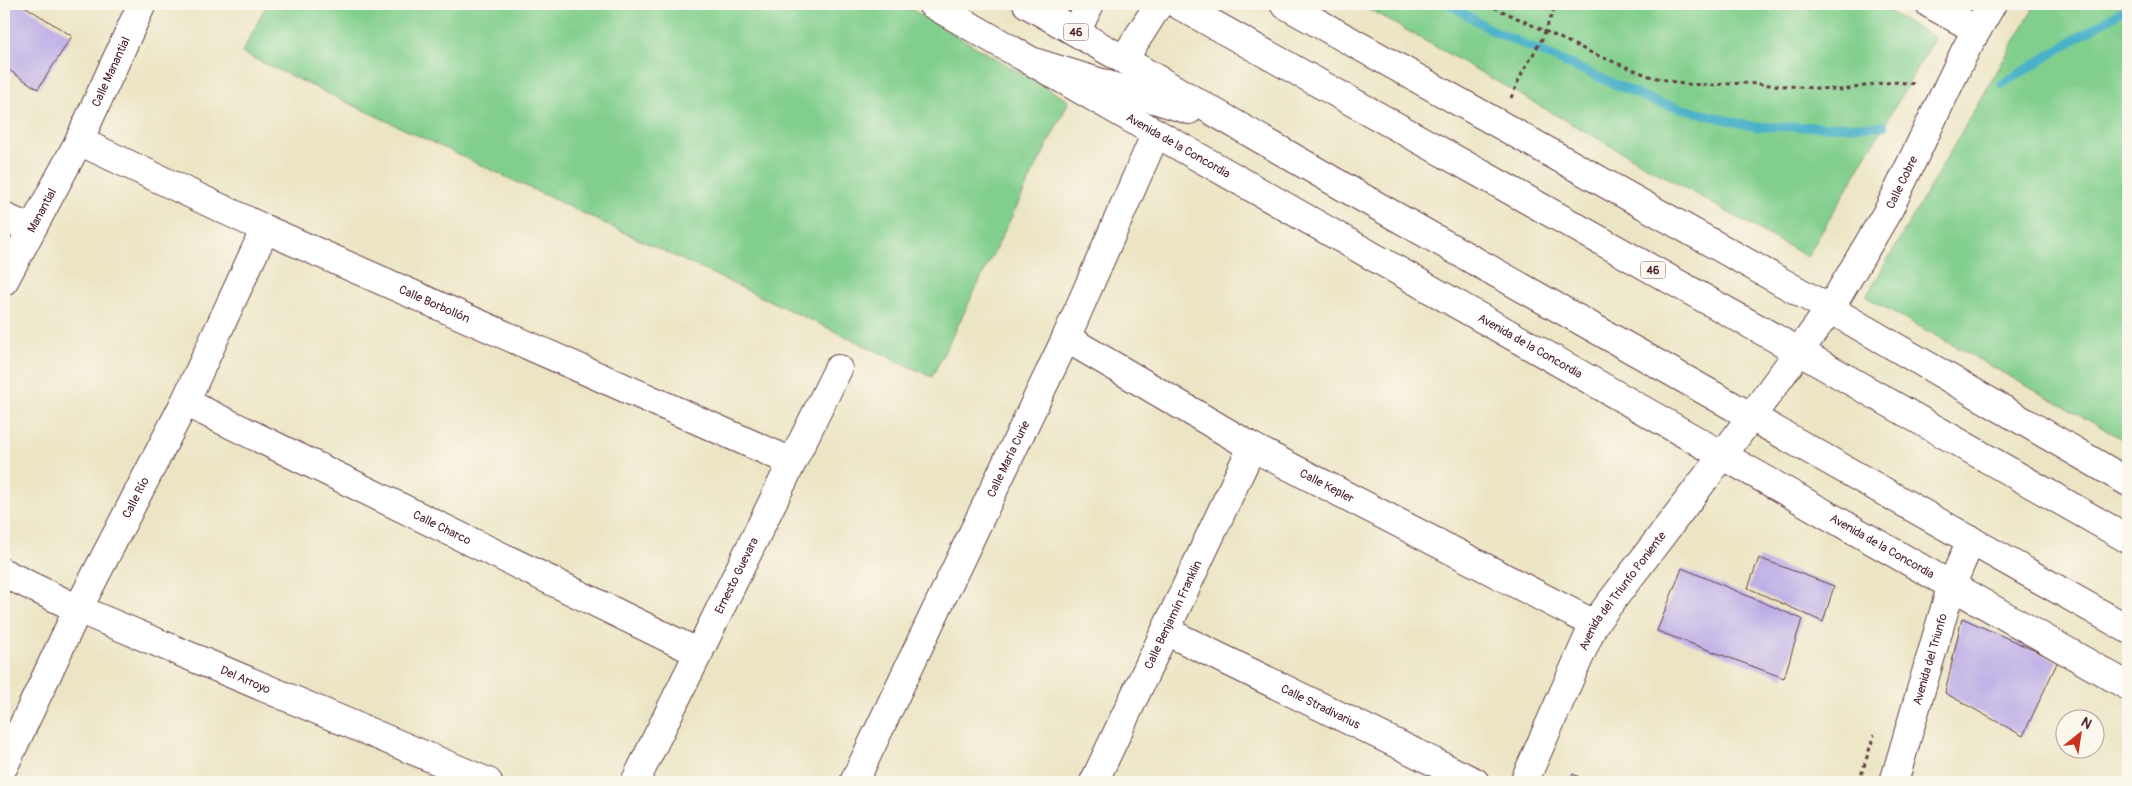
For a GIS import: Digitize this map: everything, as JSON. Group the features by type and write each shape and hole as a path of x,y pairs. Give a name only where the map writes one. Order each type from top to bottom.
{"street":[{"name":"Calle Manantial","path":"79,140 142,4"},
{"name":"Avenida de la Concordia","path":"932,4 2128,686"},
{"name":"46","path":"1027,4 1356,194 2128,628"},
{"path":"1076,32 1090,4"},
{"path":"1124,60 1159,4"},
{"name":"46","path":"1177,4 1800,352 2128,539"},
{"path":"1284,4 1830,309 2128,482"},
{"path":"1930,4 1977,30"},
{"name":"Calle Cobre","path":"1752,417 1830,309 1889,209 1966,49 1992,4"},
{"path":"1031,61 1238,126"},
{"name":"Calle María Curie","path":"854,782 1066,338 1156,133"},
{"name":"Manantial","path":"4,281 79,140"},
{"name":"Calle Borbollón","path":"79,140 265,229 792,462"},
{"path":"4,218 31,229"},
{"name":"Calle Río","path":"4,766 78,609 185,402 265,229"},
{"name":"Calle Kepler","path":"1066,338 1252,447 1594,624"},
{"name":"Ernesto Guevara","path":"635,782 838,369"},
{"name":"Calle Charco","path":"185,402 698,653"},
{"name":"Avenida del Triunfo Poniente","path":"1524,782 1594,624 1752,417"},
{"name":"Calle Benjamín Franklin","path":"1094,782 1252,447"},
{"name":"Avenida del Triunfo","path":"1894,782 1952,584 1971,540"},
{"name":"Del Arroyo","path":"4,573 78,609 488,782"},
{"name":"Calle Stradivarius","path":"1166,631 1475,782"},
{"path":"4,778 13,782"}],"path":[{"path":"1487,4 1592,53 1649,76 1683,84 1714,85 1743,82 1843,90 1896,82 1920,85"},
{"path":"1511,98 1520,77 1542,39 1556,4"},
{"path":"1503,94 1520,103"},
{"path":"1859,782 1874,735"}],"green space":[{"path":"267,4 902,4 1069,101 932,377 242,53"},
{"path":"1360,4 1876,4 1935,38 1807,257"},
{"path":"2036,4 2128,4 2128,442 1866,297"}],"building":[{"path":"4,4 21,4 72,36 38,89 4,67"},
{"path":"1759,558 1834,586 1823,622 1748,588"},
{"path":"1682,568 1802,619 1784,678 1657,631"},
{"path":"1962,618 2058,661 2023,736 1945,693"},
{"path":"1573,774 1589,782 1569,782"}],"waterway":[{"path":"1449,4 1493,31 1656,102 1755,127 1884,126"},
{"path":"2002,84 2128,7"}]}
